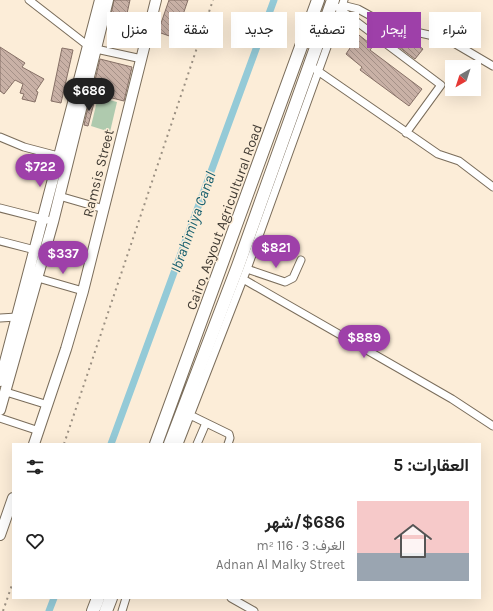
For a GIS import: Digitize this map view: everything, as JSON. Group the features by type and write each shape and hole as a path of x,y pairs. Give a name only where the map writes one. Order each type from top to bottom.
{"highway":[{"name":"Cairo, Asyout Agricultural Road","path":"156,443 318,0"},
{"name":"Cairo, Asyout Agricultural Road","path":"170,443 242,271 338,3"},
{"path":"224,261 242,271"},
{"path":"93,611 98,599"},
{"path":"106,611 111,599"}],"main road":[{"path":"1,405 38,278 48,220 91,47 100,0"},
{"path":"91,47 108,0"},
{"name":"Ramsis Street","path":"34,443 48,405 83,291 156,0"},
{"path":"0,381 35,250 59,196 63,158"},
{"path":"0,535 4,511 12,499"}],"street":[{"path":"29,0 91,47 142,59"},
{"path":"338,3 358,9 389,26 447,39 493,66"},
{"path":"338,3 441,85 406,133"},
{"path":"314,68 406,133 438,154 459,161 493,187"},
{"path":"0,137 24,147 63,158"},
{"path":"59,196 104,209"},
{"path":"0,208 48,220"},
{"path":"0,241 35,250"},
{"path":"242,271 285,282 293,278 301,260"},
{"path":"242,271 452,399 493,426"},
{"name":"Cairo, Asyout Agricultural Road","path":"179,443 242,271"},
{"path":"38,278 83,291"},
{"path":"0,318 17,317"},
{"path":"6,392 48,405"},
{"path":"190,416 229,434 230,438 228,443"},
{"path":"0,418 39,431"},
{"path":"197,443 206,423"},
{"path":"122,611 126,599"},
{"path":"233,599 254,611"}],"green space":[{"path":"98,97 117,102 110,132 91,126"}],"building":[{"path":"114,0 130,0 127,12 112,12"},
{"path":"169,0 188,0 184,12 169,12 169,36 161,33 161,23"},
{"path":"359,35 367,41 367,48 372,48 370,50 422,89 409,106 360,70 362,67 346,54 350,48 359,48"},
{"path":"0,47 25,63 22,67 44,79 36,91 38,92 35,102 22,99 24,94 20,93 23,84 15,80 4,94 0,91"},
{"path":"62,48 73,50 61,103 51,101"},
{"path":"400,48 421,48 423,49 415,59"},
{"path":"100,59 132,67 124,101 92,93"},
{"path":"90,98 95,99 88,126 84,125"}],"waterway":[{"name":"Ibrahimiya Canal","path":"111,443 274,0"},
{"name":"Ibrahimiya Canal","path":"49,611 54,599"}],"railway":[{"path":"64,443 213,0"},
{"path":"3,611 12,585"}]}
